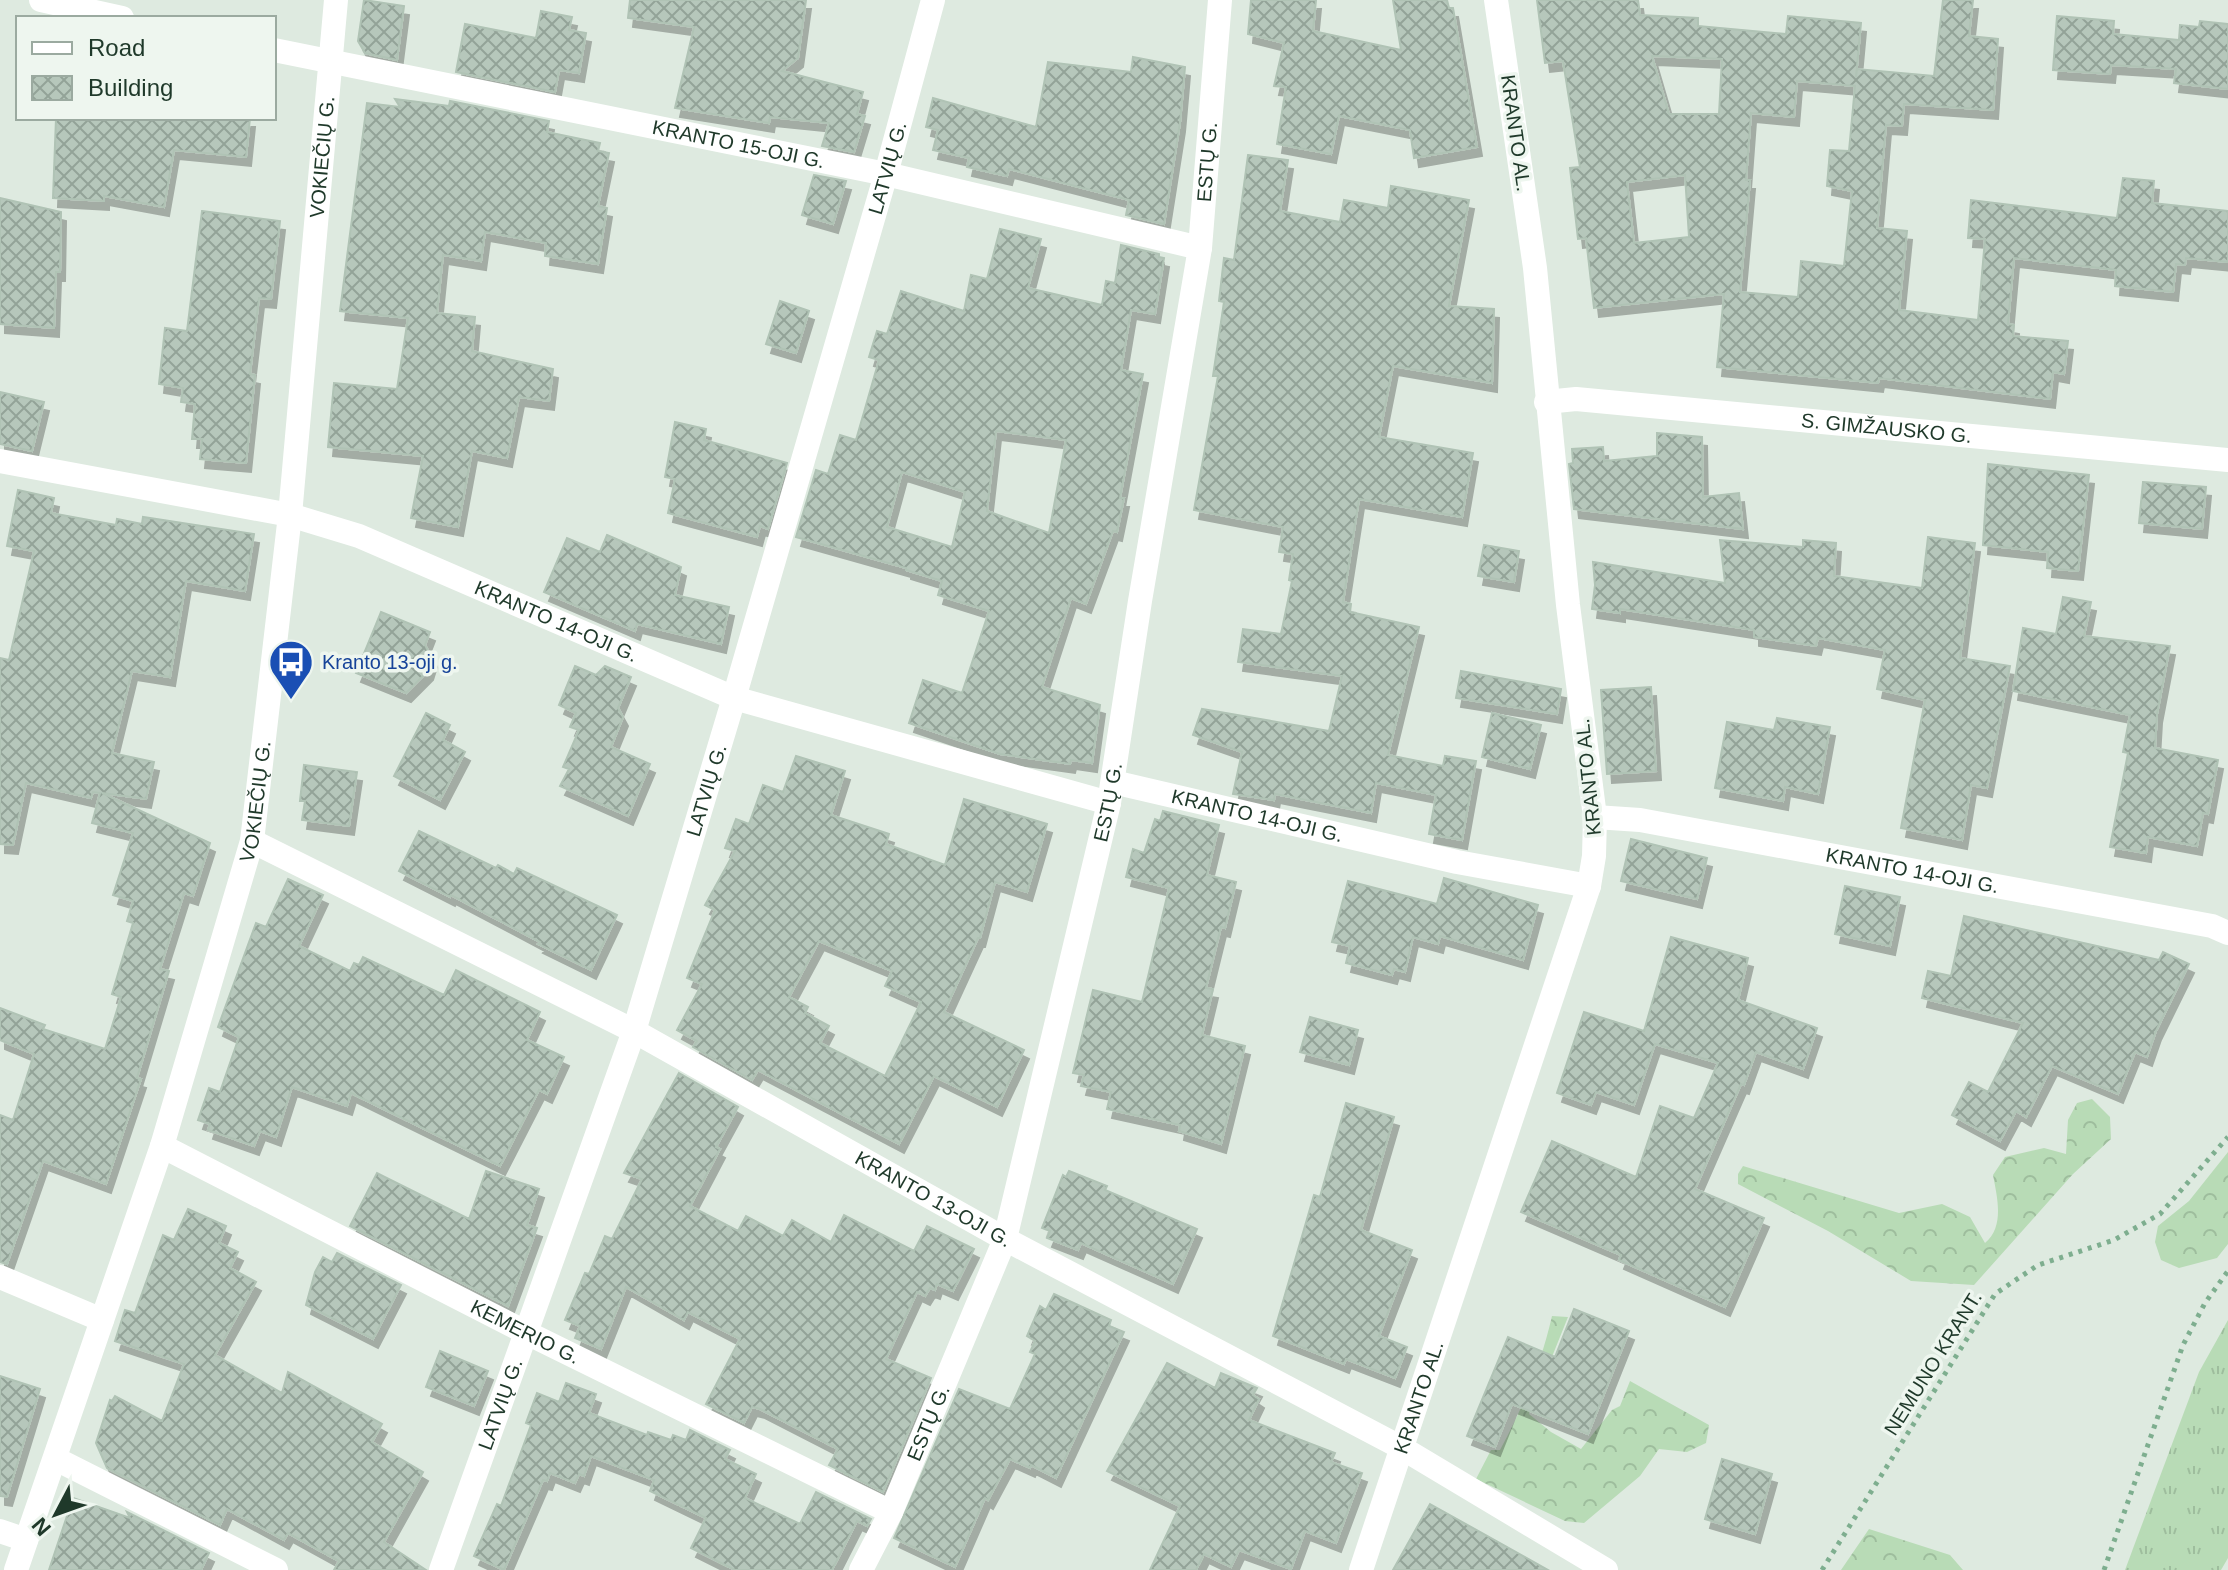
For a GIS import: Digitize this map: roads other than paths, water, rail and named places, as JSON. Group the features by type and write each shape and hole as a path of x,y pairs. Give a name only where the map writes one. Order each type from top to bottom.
{"street":[{"path":"41,0 113,16"},
{"name":"VOKIEČIŲ G.","path":"16,1570 162,1146 252,841 290,515 336,0"},
{"name":"LATVIŲ G.","path":"441,1570 634,1031 886,174 933,0"},
{"name":"ESTŲ G.","path":"861,1570 891,1512 1005,1239 1111,792 1200,248 1220,0"},
{"name":"KRANTO AL.","path":"1361,1570 1589,886 1594,856 1595,817 1546,402 1535,268 1496,0"},
{"name":"KRANTO 15-OJI G.","path":"276,50 886,174 1200,248"},
{"name":"S. GIMŽAUSKO G.","path":"1546,402 1576,399 2228,460"},
{"name":"KRANTO 14-OJI G.","path":"0,461 290,515 359,536 734,698 1111,792 1589,886"},
{"name":"KRANTO 14-OJI G.","path":"1595,817 1656,823 2212,926 2228,933"},
{"name":"KRANTO 13-OJI G.","path":"252,841 634,1031 1005,1239 1402,1448 1606,1570"},
{"name":"KEMERIO G.","path":"162,1146 525,1332 891,1512"},
{"path":"0,1277 102,1320"},
{"path":"56,1459 276,1570"},
{"path":"0,1531 26,1540"}],"place":[{"name":"Kranto 13-oji g.","path":"291,701"}]}
